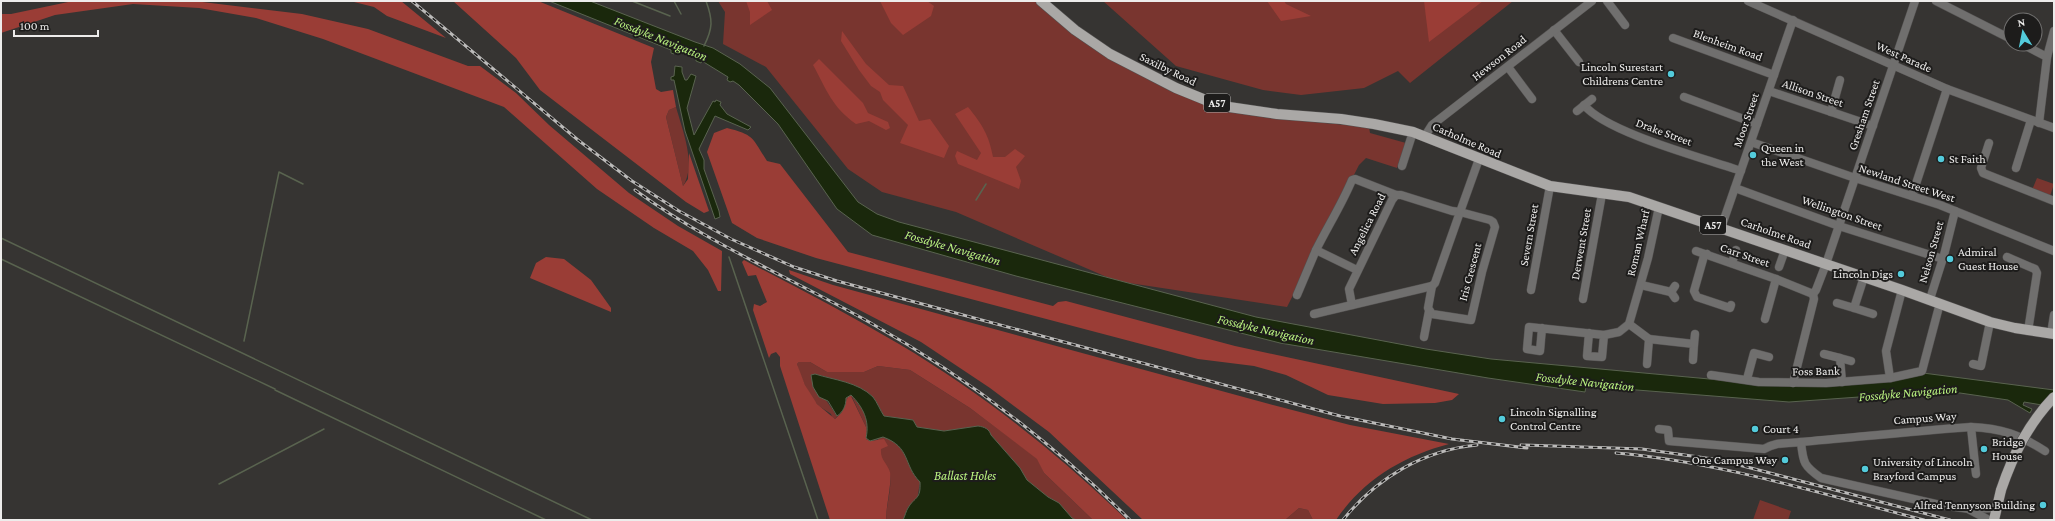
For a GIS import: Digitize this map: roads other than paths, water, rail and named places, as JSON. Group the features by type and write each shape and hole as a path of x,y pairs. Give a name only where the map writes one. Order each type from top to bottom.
{"main road":[{"name":"Saxilby Road","path":"1041,1 1093,44 1137,69 1192,95 1229,107 1277,114 1374,124"},
{"name":"Carholme Road","path":"1374,124 1413,132 1550,186 1630,197 1930,299 1990,322 2053,334"},
{"path":"1994,520 2001,490 2019,445 2036,418 2054,397"}],"street":[{"name":"Hewson Road","path":"1424,136 1429,128 1592,1"},
{"path":"1607,1 1626,25"},
{"name":"West Parade","path":"1748,1 1947,89 2054,128"},
{"name":"Gresham Street","path":"1793,383 1814,299 1813,294 1826,264 1915,1"},
{"path":"1936,1 2003,35"},
{"name":"Moor Street","path":"1721,228 1793,20"},
{"path":"1554,30 1578,62"},
{"path":"2039,123 2047,57 2054,30"},
{"name":"Blenheim Road","path":"1673,38 1774,75"},
{"path":"2037,52 2047,57"},
{"path":"1508,67 1532,99"},
{"path":"1831,112 1840,80"},
{"path":"1912,196 1947,89"},
{"name":"Allison Street","path":"1769,91 1873,126"},
{"path":"1684,97 1757,124"},
{"path":"1577,111 1592,99"},
{"name":"Drake Street","path":"1584,105 1593,115 1610,124 1644,138 1741,171"},
{"path":"2016,168 2031,120"},
{"path":"1402,166 1413,132"},
{"name":"Newland Street West","path":"1751,142 1954,211 2054,251"},
{"path":"1989,143 1981,168 1983,173 2054,201"},
{"path":"1424,337 1432,286 1435,284 1479,159"},
{"path":"1297,295 1316,250 1342,203 1352,180 1358,179 1396,195"},
{"name":"Severn Street","path":"1531,290 1550,186"},
{"name":"Wellington Street","path":"1735,188 1839,226 1943,259"},
{"name":"Angelica Road","path":"1352,305 1348,289 1392,200 1396,195 1401,194 1452,211 1460,212"},
{"name":"Derwent Street","path":"1583,299 1602,194"},
{"name":"Roman Wharf","path":"1629,324 1641,285 1659,207"},
{"name":"Nelson Street","path":"1930,299 1943,259 1954,211"},
{"name":"Iris Crescent","path":"1429,311 1432,314 1471,320 1482,272 1495,227 1493,222 1490,220 1460,212"},
{"path":"1316,250 1357,270"},
{"path":"1732,263 1736,250"},
{"path":"1779,267 1785,250"},
{"name":"Carr Street","path":"1696,251 1776,279 1813,294"},
{"name":"Carr Street","path":"1707,254 1704,256 1694,291 1697,297 1730,308 1731,305"},
{"path":"2007,257 2035,269 2037,273 2028,330"},
{"path":"1854,308 1864,277"},
{"name":"Carr Street","path":"1765,319 1776,279"},
{"name":"Roman Wharf","path":"1641,285 1674,292"},
{"path":"1314,314 1432,286"},
{"path":"1890,378 1886,351 1902,290"},
{"path":"1837,303 1873,314"},
{"name":"Foss Bank","path":"1711,375 1747,379 1759,382 1793,383 1842,382 1890,378 1922,371 1940,303"},
{"path":"2053,334 2054,315"},
{"path":"1973,364 1981,366 1990,322"},
{"path":"1542,328 1604,335 1619,332 1629,324 1650,339 1694,344"},
{"path":"1590,333 1587,356 1602,358 1604,335"},
{"path":"1693,360 1695,334"},
{"path":"1647,364 1650,339"},
{"path":"1747,379 1754,353 1769,356"},
{"path":"1824,354 1850,361"},
{"path":"1840,358 1842,382"},
{"path":"1971,427 1976,474"},
{"name":"Campus Way","path":"1659,429 1668,430 1669,441 1764,449 1775,443 1802,442 1853,436 1971,427 1988,427 2015,434 2045,451"},
{"path":"1802,442 1802,459 1805,465 1821,478 1940,505 1970,510 1996,508"},
{"path":"1970,510 1989,520"}],"water":[{"name":"Fossdyke Navigation","path":"549,1 590,1 713,48 740,64 770,88 858,202 877,214 899,222 1256,317 1426,349 1491,359 1775,385 1923,373 2054,390 2054,407 2024,402 2023,405 2032,409 2030,413 2008,400 1960,393 1929,392 1789,402 1586,386 1585,392 1488,378 1280,343 1016,276 872,235 837,209 778,124 739,85 733,81 730,82 727,80 728,77 702,61 701,63 696,61 696,58 675,51 674,54 671,53 671,50"},
{"path":"675,66 682,67 685,80 687,80 691,74 696,76 687,108 694,135 713,101 715,102 716,100 721,102 720,105 727,114 751,127 748,130 715,116 699,149 704,160 704,169 719,211 720,217 715,219 685,131 674,80 671,80 671,77 674,76"},
{"name":"Ballast Holes","path":"815,374 846,382 860,388 873,397 884,416 913,420 917,427 944,431 978,426 983,427 989,431 1020,468 1027,480 1048,497 1059,503 1072,518 1076,520 903,520 908,508 920,492 920,482 911,469 903,451 892,441 883,437 870,441 866,438 866,420 859,404 851,395 846,398 844,408 837,416 828,401 819,397 813,387 811,375"}],"waterway":[{"path":"632,1 670,16"},
{"path":"674,1 681,14"},
{"name":"Fossdyke Navigation","path":"704,46 711,24 706,1"},
{"path":"244,341 279,172 303,184"},
{"path":"976,200 986,184"},
{"path":"1,238 592,520"},
{"path":"729,257 818,520"},
{"path":"1,259 275,389"},
{"path":"275,390 546,520"},
{"path":"219,484 324,429"}],"railway":[{"path":"412,1 578,140 632,181 679,211 731,239 794,267 837,281 1340,416 1452,439 1527,448"},
{"path":"635,190 691,227 869,322 939,365 973,388 1038,437 1100,491 1130,520"},
{"path":"1343,520 1370,491 1402,469 1438,453 1477,445"},
{"path":"1521,445 1642,449 1720,460 1950,520"},
{"path":"1616,453 1655,457 1732,471 1924,520"}],"place":[{"name":"Lincoln Surestart Childrens Centre","path":"1671,74"},
{"name":"Queen in the West","path":"1753,155"},
{"name":"St Faith","path":"1941,159"},
{"name":"Admiral Guest House","path":"1950,259"},
{"name":"Lincoln Digs","path":"1901,274"},
{"name":"Lincoln Signalling Control Centre","path":"1502,419"},
{"name":"Court 4","path":"1755,429"},
{"name":"Bridge House","path":"1984,449"},
{"name":"One Campus Way","path":"1785,460"},
{"name":"University of Lincoln Brayford Campus","path":"1865,469"},
{"name":"Alfred Tennyson Building","path":"2043,505"}]}
